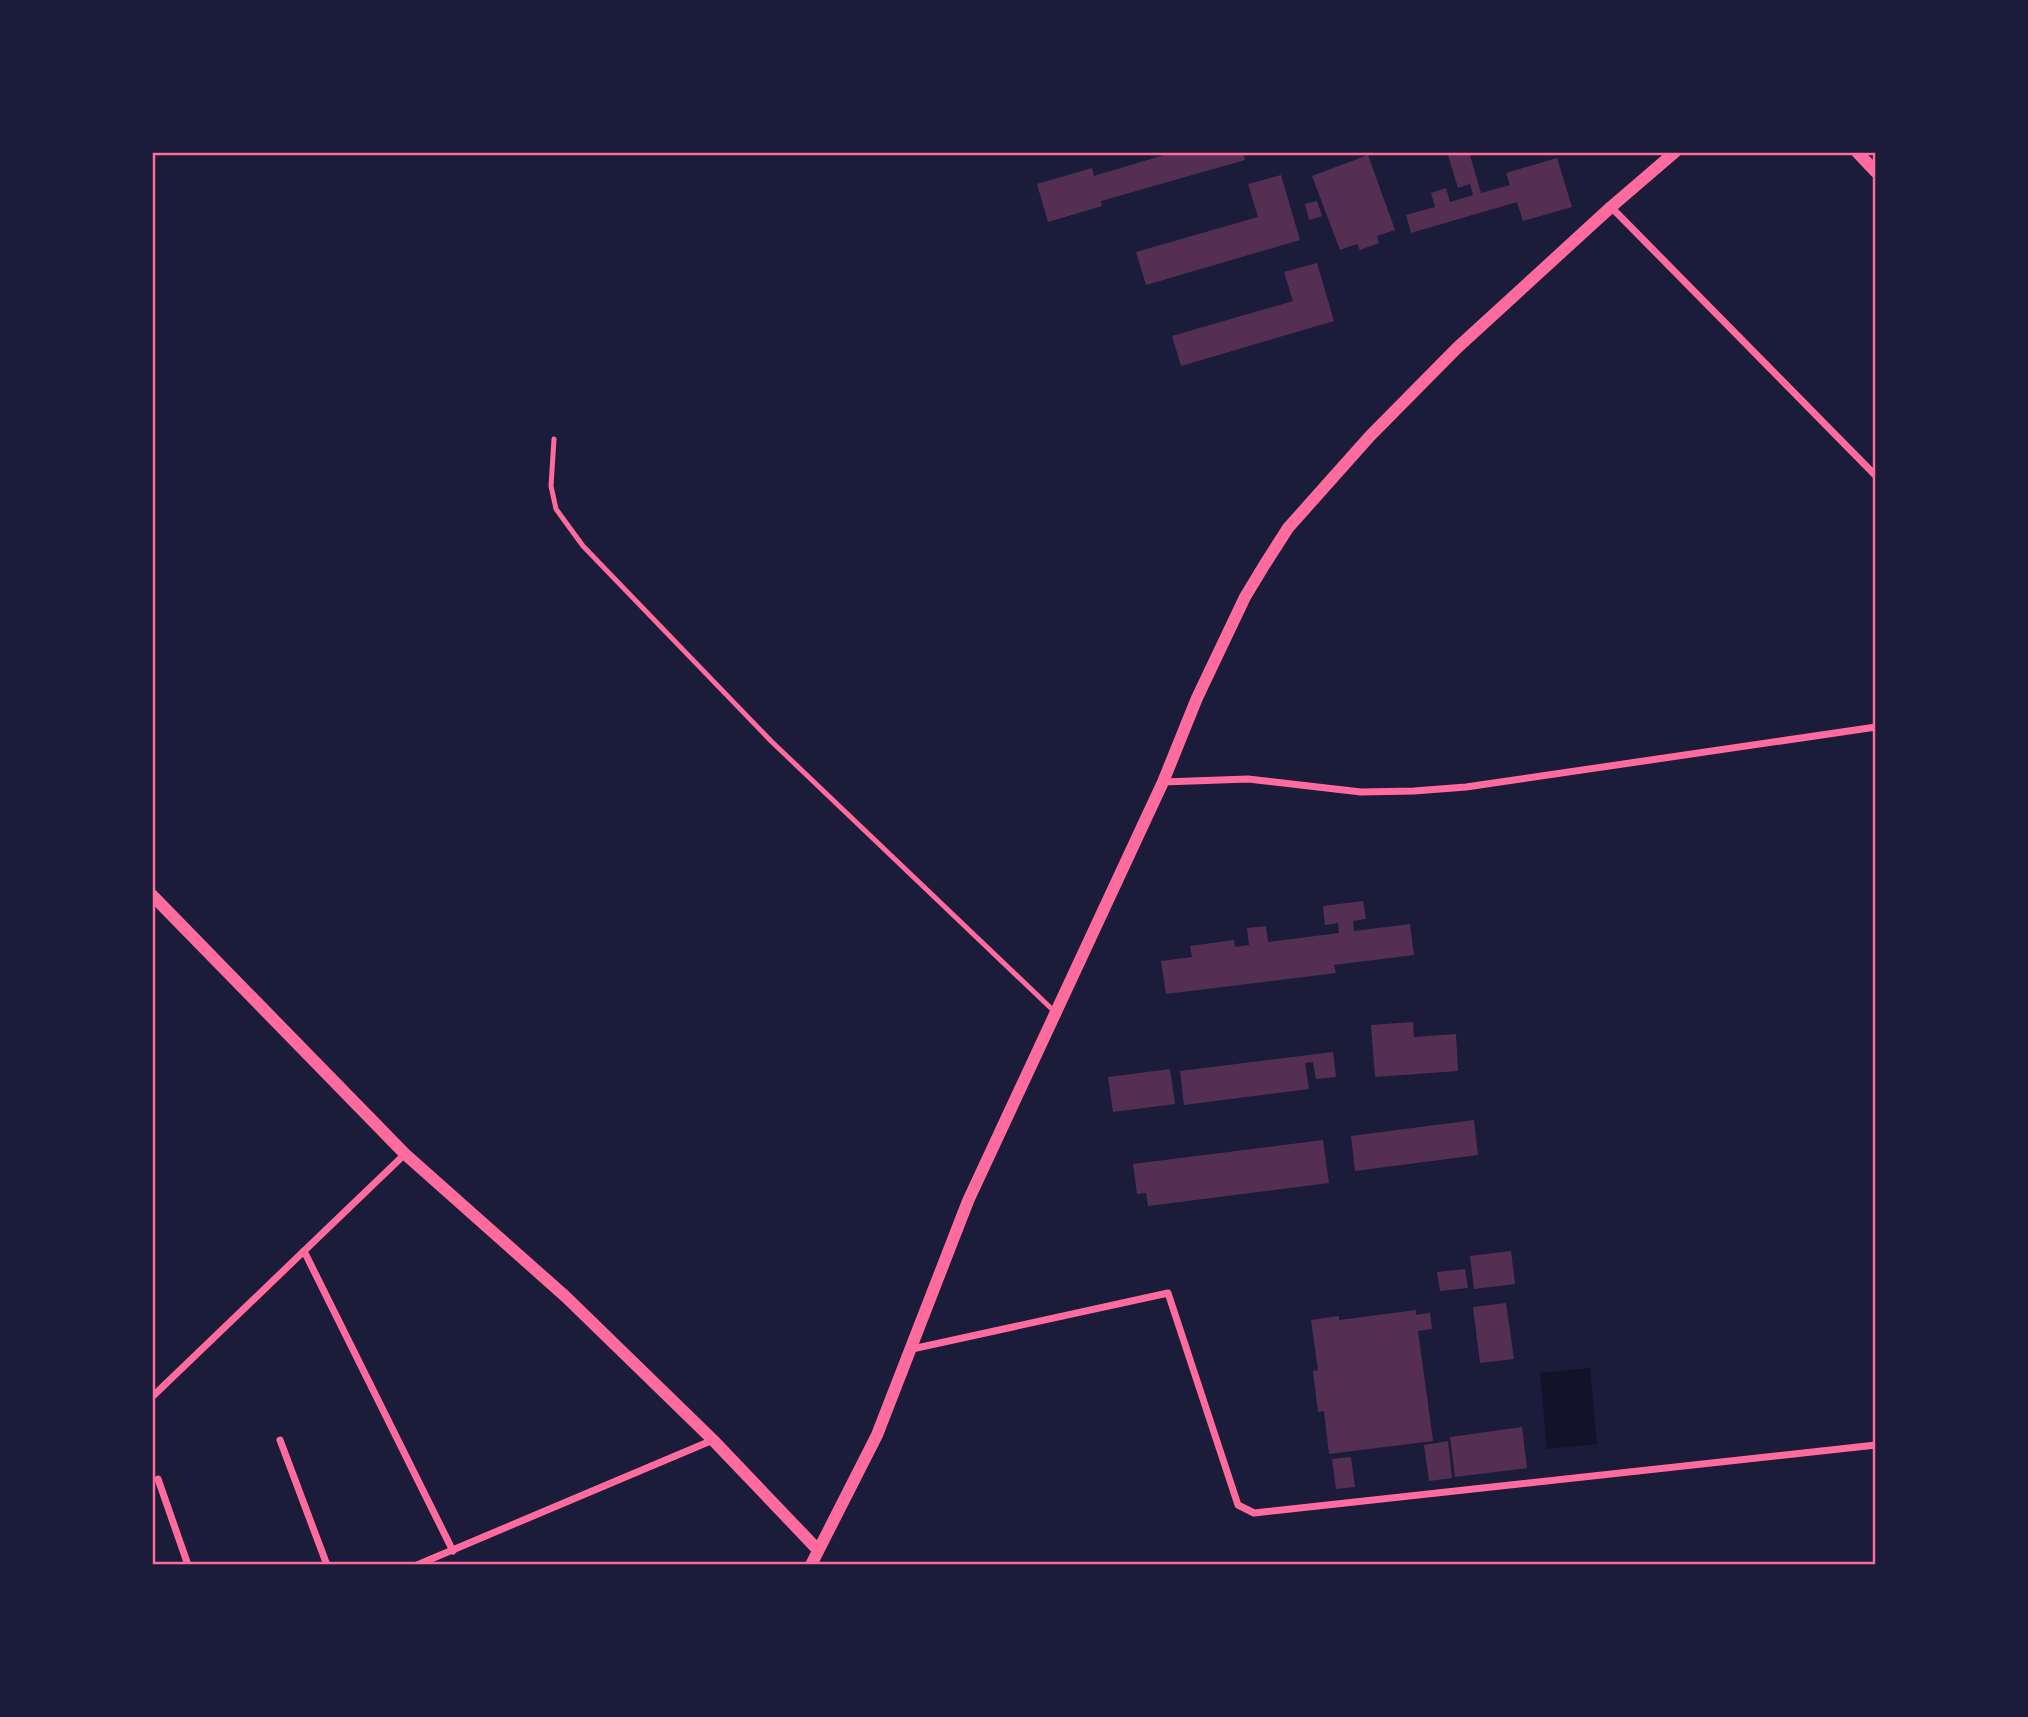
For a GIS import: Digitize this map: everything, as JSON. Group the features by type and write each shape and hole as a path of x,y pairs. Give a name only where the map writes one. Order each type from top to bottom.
{"street":[{"path":"811,1565 877,1435 968,1201 1163,782 1197,698 1245,597 1288,528 1370,436 1457,348 1675,152"},
{"path":"1857,152 1876,172"},
{"path":"1611,207 1876,476"},
{"path":"1163,782 1248,779 1361,792 1466,787 1876,727"},
{"path":"152,895 405,1154 566,1297 713,1440 818,1550"},
{"path":"152,1397 405,1154"},
{"path":"304,1251 453,1551"},
{"path":"912,1349 1168,1293 1238,1505 1254,1513 1876,1445"},
{"path":"280,1440 327,1565"},
{"path":"417,1565 713,1440"},
{"path":"158,1479 188,1565"}],"lane":[{"path":"554,439 551,486 556,509 583,546 771,741 1056,1013"}],"shaded area":[{"path":"1590,1368 1597,1444 1547,1449 1540,1373"}],"building":[{"path":"1174,152 1243,152 1245,160 1101,201 1102,206 1048,222 1037,184 1092,168 1094,176"},
{"path":"1447,152 1469,152 1481,193 1510,185 1506,173 1557,158 1572,207 1523,221 1517,202 1411,233 1406,215 1435,207 1431,193 1446,188 1450,202 1473,195 1470,184 1458,188"},
{"path":"1368,155 1395,230 1377,236 1379,243 1360,250 1357,244 1340,250 1312,176"},
{"path":"1281,175 1300,240 1146,285 1136,252 1258,217 1248,184"},
{"path":"1317,201 1322,216 1309,220 1305,204"},
{"path":"1317,263 1334,321 1181,366 1172,336 1293,301 1284,272"},
{"path":"1363,901 1366,919 1353,921 1354,931 1410,924 1414,955 1334,965 1336,973 1166,994 1161,961 1192,957 1190,946 1234,940 1235,947 1249,945 1247,928 1266,926 1268,942 1339,933 1338,923 1325,925 1323,906"},
{"path":"1413,1022 1414,1037 1456,1034 1458,1071 1375,1077 1371,1025"},
{"path":"1333,1052 1336,1077 1316,1079 1313,1062 1305,1063 1309,1089 1184,1105 1180,1071"},
{"path":"1170,1069 1175,1104 1113,1112 1108,1077"},
{"path":"1474,1120 1478,1155 1355,1171 1351,1136"},
{"path":"1323,1140 1329,1183 1148,1206 1146,1193 1137,1194 1133,1164"},
{"path":"1511,1251 1515,1284 1474,1289 1470,1256"},
{"path":"1465,1269 1468,1288 1440,1291 1437,1272"},
{"path":"1506,1303 1514,1359 1480,1363 1473,1307"},
{"path":"1416,1310 1416,1315 1430,1313 1432,1329 1418,1331 1433,1441 1329,1454 1324,1411 1318,1412 1313,1371 1318,1370 1311,1320 1339,1316 1339,1320"},
{"path":"1522,1427 1527,1468 1455,1477 1450,1437"},
{"path":"1448,1441 1452,1478 1429,1481 1424,1445"},
{"path":"1351,1457 1355,1487 1336,1489 1332,1459"}]}
